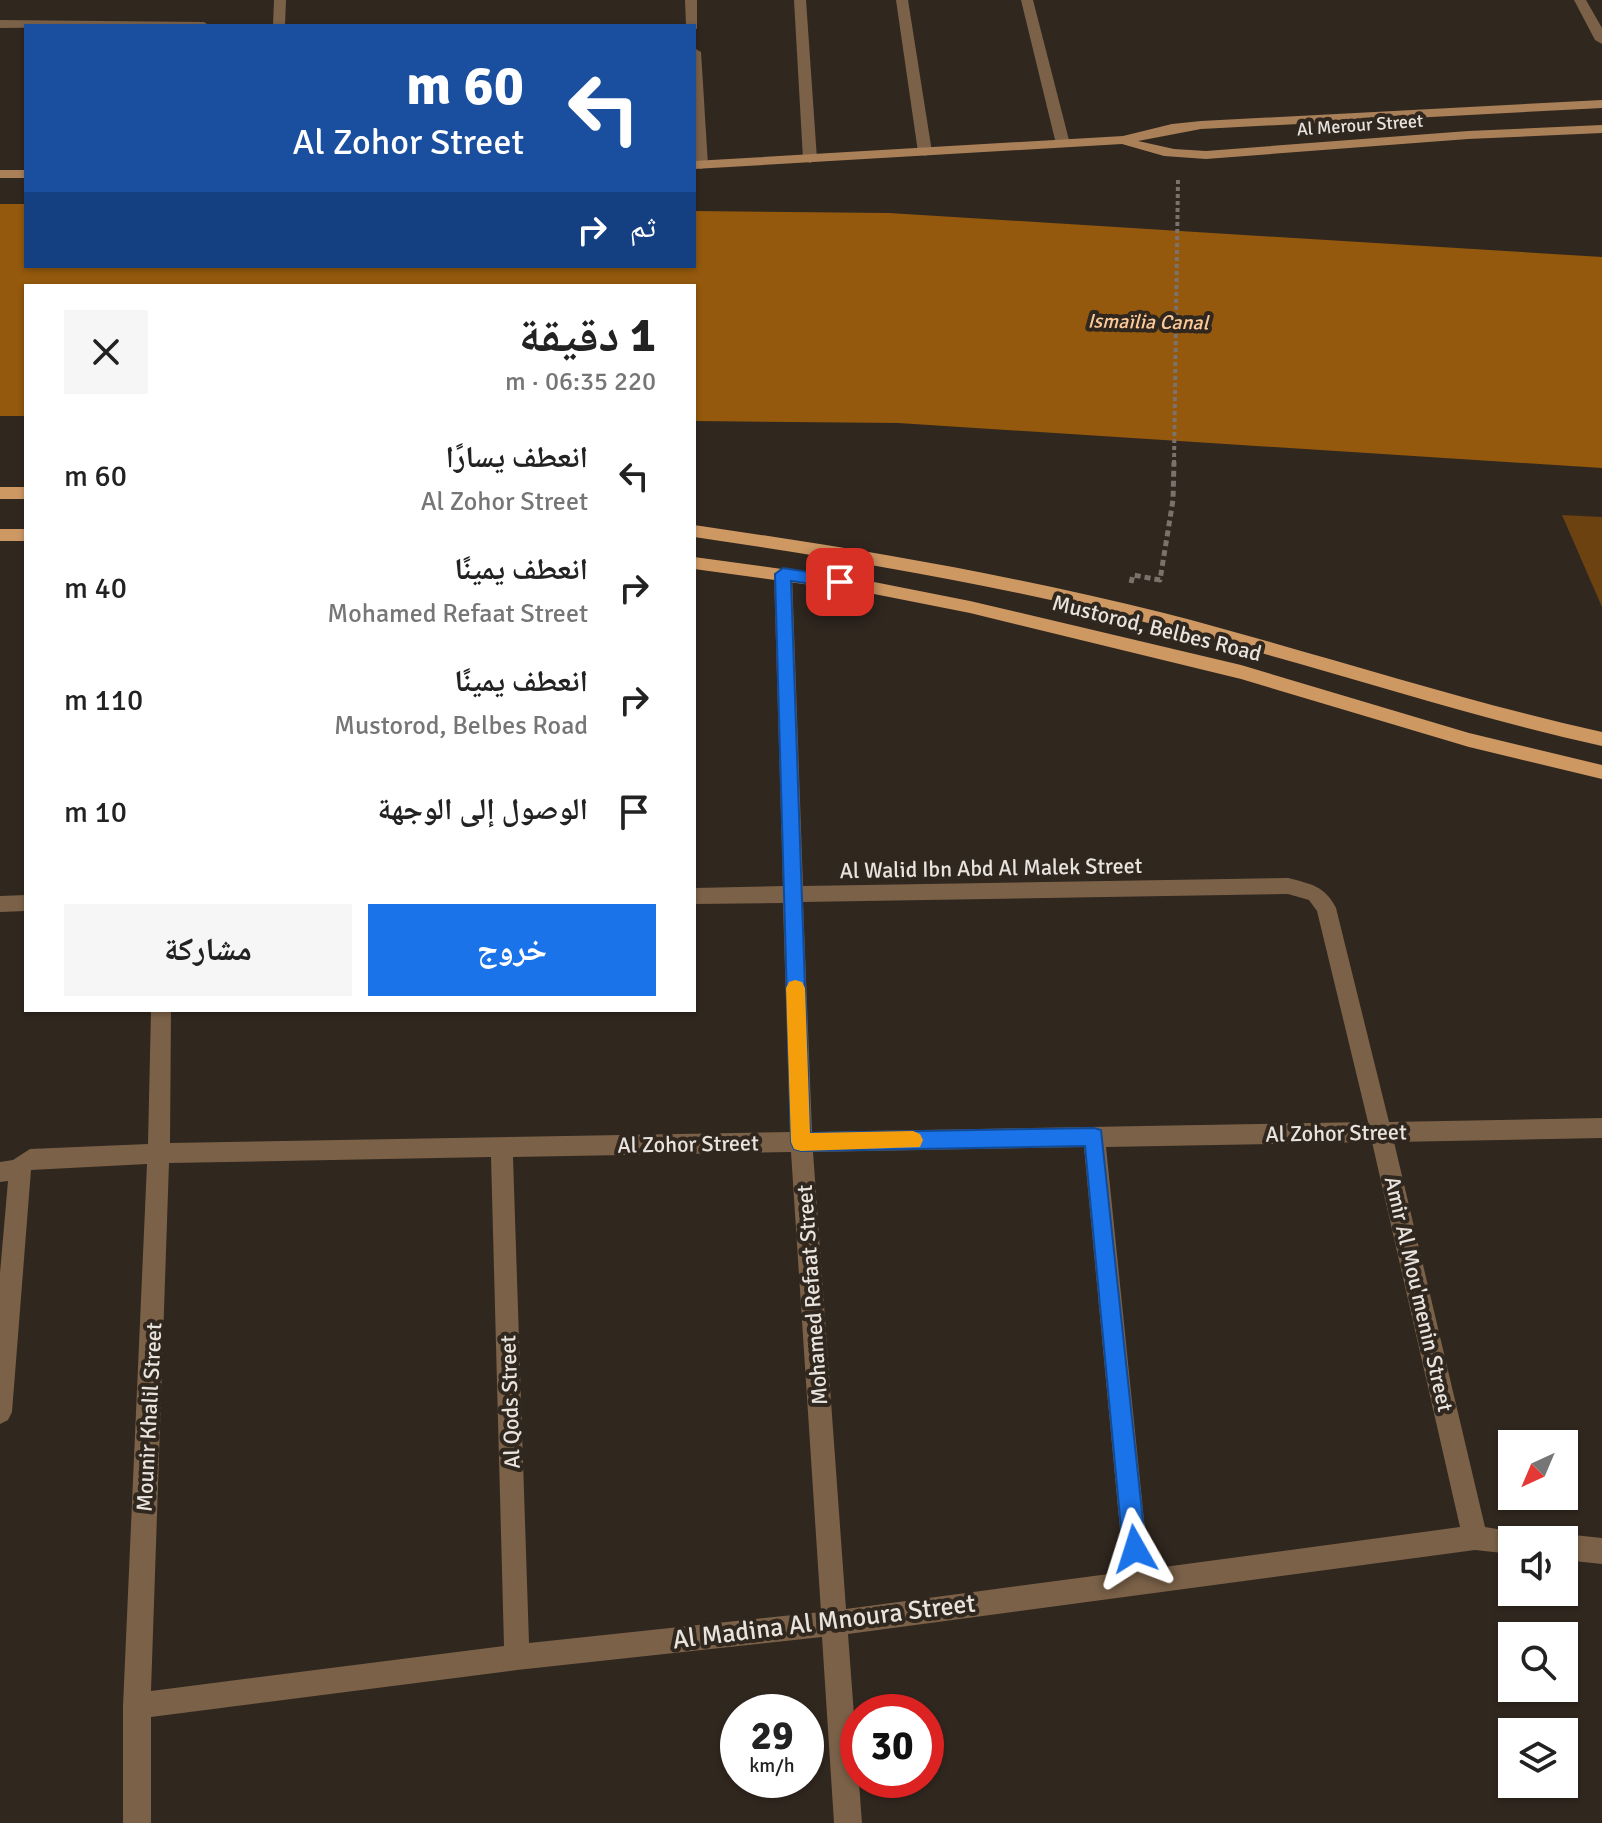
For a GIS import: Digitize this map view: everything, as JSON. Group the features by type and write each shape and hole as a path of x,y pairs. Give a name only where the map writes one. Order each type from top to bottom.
{"main road":[{"name":"Al Merour Street","path":"698,165 1123,140 1172,128 1201,125 1602,104"},
{"name":"Al Merour Street","path":"1123,140 1149,150 1178,155 1535,130 1602,129"},
{"path":"0,174 24,174"},
{"path":"0,493 24,493"},
{"name":"Mustorod, Belbes Road","path":"696,531 878,559 1125,611 1247,642 1473,707 1602,739"},
{"path":"0,535 24,535"},
{"name":"Mustorod, Belbes Road","path":"696,563 869,587 1030,621 1241,672 1469,740 1602,772"}],"street":[{"path":"279,24 280,0"},
{"path":"691,0 692,24"},
{"path":"800,0 810,159"},
{"path":"902,0 925,152"},
{"path":"1027,0 1063,144"},
{"path":"1580,0 1602,40"},
{"path":"0,24 24,24"},
{"path":"696,108 698,165"},
{"name":"Mohamed Refaat Street","path":"783,574 801,1142 848,1823"},
{"name":"Al Walid Ibn Abd Al Malek Street","path":"696,896 1288,886"},
{"name":"Amir Al Mou'menin Street","path":"1288,886 1315,893 1326,908 1475,1538"},
{"path":"0,904 24,903"},
{"name":"Mounir Khalil Street","path":"137,1823 136,1706 161,1153 161,1012"},
{"name":"Al Zohor Street","path":"10,1170 30,1159 161,1153 1602,1128"},
{"path":"1094,1137 1138,1581"},
{"name":"Al Qods Street","path":"502,1147 517,1657"},
{"path":"0,1412 10,1170"},
{"name":"Al Madina Al Mnoura Street","path":"136,1706 517,1657 836,1623 1475,1538 1498,1540"},
{"path":"1578,1548 1602,1551"}],"path":[{"path":"1125,611 1133,575 1160,580 1173,500 1178,155"}],"shaded area":[{"path":"1562,515 1602,517 1602,607"}],"water":[{"name":"Ismaïlia Canal","path":"0,204 24,204 24,268 696,268 696,211 889,213 1602,257 1602,468 898,423 696,421 696,284 24,284 24,416 0,416"}],"slow traffic":[{"path":"795,988 801,1142 913,1140"}],"route":[{"path":"840,582 783,574 801,1142 1094,1137 1135,1549"}]}
